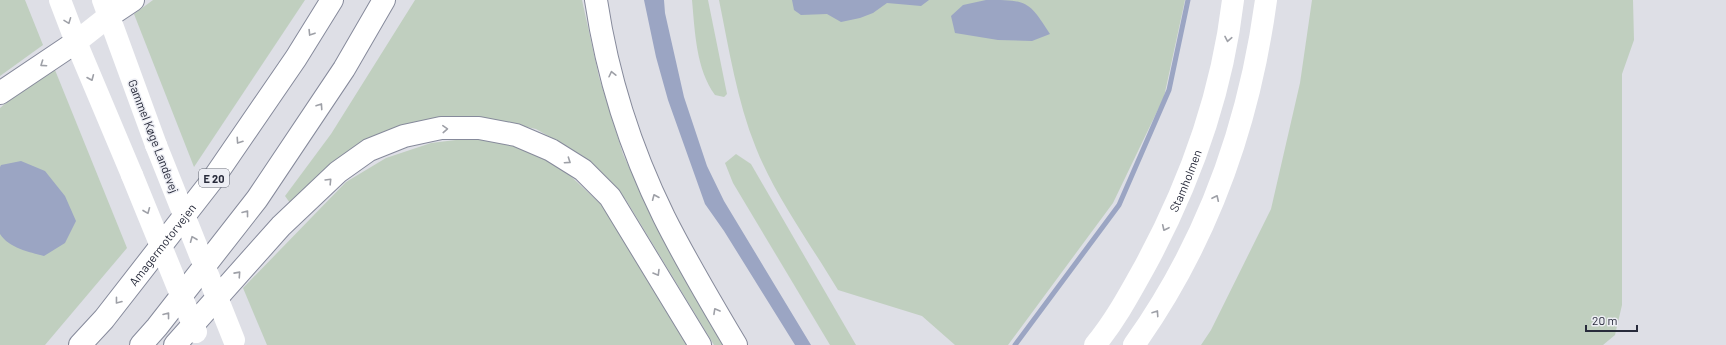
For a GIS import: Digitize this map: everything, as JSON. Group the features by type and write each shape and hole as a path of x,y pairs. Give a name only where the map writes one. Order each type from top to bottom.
{"main road":[{"path":"60,0 201,345"},
{"path":"0,93 76,42 106,8 133,0"},
{"name":"Amagermotorvejen","path":"80,345 104,319 213,179 296,58 332,0"},
{"path":"141,345 157,327 257,199 344,69 384,0"},
{"path":"596,0 599,22 615,89 637,154 664,217 736,345"},
{"name":"Stamholmen","path":"1095,345 1132,290 1161,236 1189,175 1211,110 1228,36 1233,0"},
{"path":"1134,345 1158,311 1190,252 1219,191 1245,107 1259,49 1266,0"},
{"name":"Gammel Køge Landevej","path":"106,8 156,145 236,345"},
{"path":"175,345 281,226 338,172 370,150 404,136 441,128 479,128 516,135 551,150 588,176 610,197 700,345"}],"green space":[{"path":"0,0 25,0 43,45 0,76"},
{"path":"153,0 305,0 194,167 134,14"},
{"path":"415,0 582,0 599,77 623,154 651,215 725,345 714,345 626,200 583,156 536,129 484,118 429,119 389,133 290,203 285,196 331,134"},
{"path":"692,0 708,0 727,94 724,97 715,95 704,74 700,62 694,25"},
{"path":"719,0 1185,0 1164,97 1113,203 1008,345 955,345 922,316 838,290 783,202 756,148 749,130 739,93"},
{"path":"1312,0 1633,0 1634,40 1622,74 1622,305 1615,335 1603,345 1201,345 1211,330 1271,209 1300,83"},
{"path":"55,70 127,248 45,345 0,345 0,108 31,82"},
{"path":"472,138 517,145 563,169 606,209 688,345 267,345 243,288 346,182 386,158 431,143"},
{"path":"736,154 751,164 856,345 830,345 733,183 725,163"}],"water":[{"path":"644,0 664,0 665,13 684,97 707,166 724,201 811,345 795,345 724,231 705,204 668,100 656,57"},
{"path":"792,0 929,0 921,6 887,3 873,13 860,18 841,22 827,14 801,15 794,10"},
{"path":"986,0 1010,1 1025,4 1036,14 1050,34 1032,41 998,40 955,33 951,16 963,5"},
{"path":"21,161 45,171 65,196 76,221 65,243 44,256 14,246 0,234 0,167 1,165"}],"waterway":[{"path":"1015,345 1119,205 1169,90 1188,0"}]}
